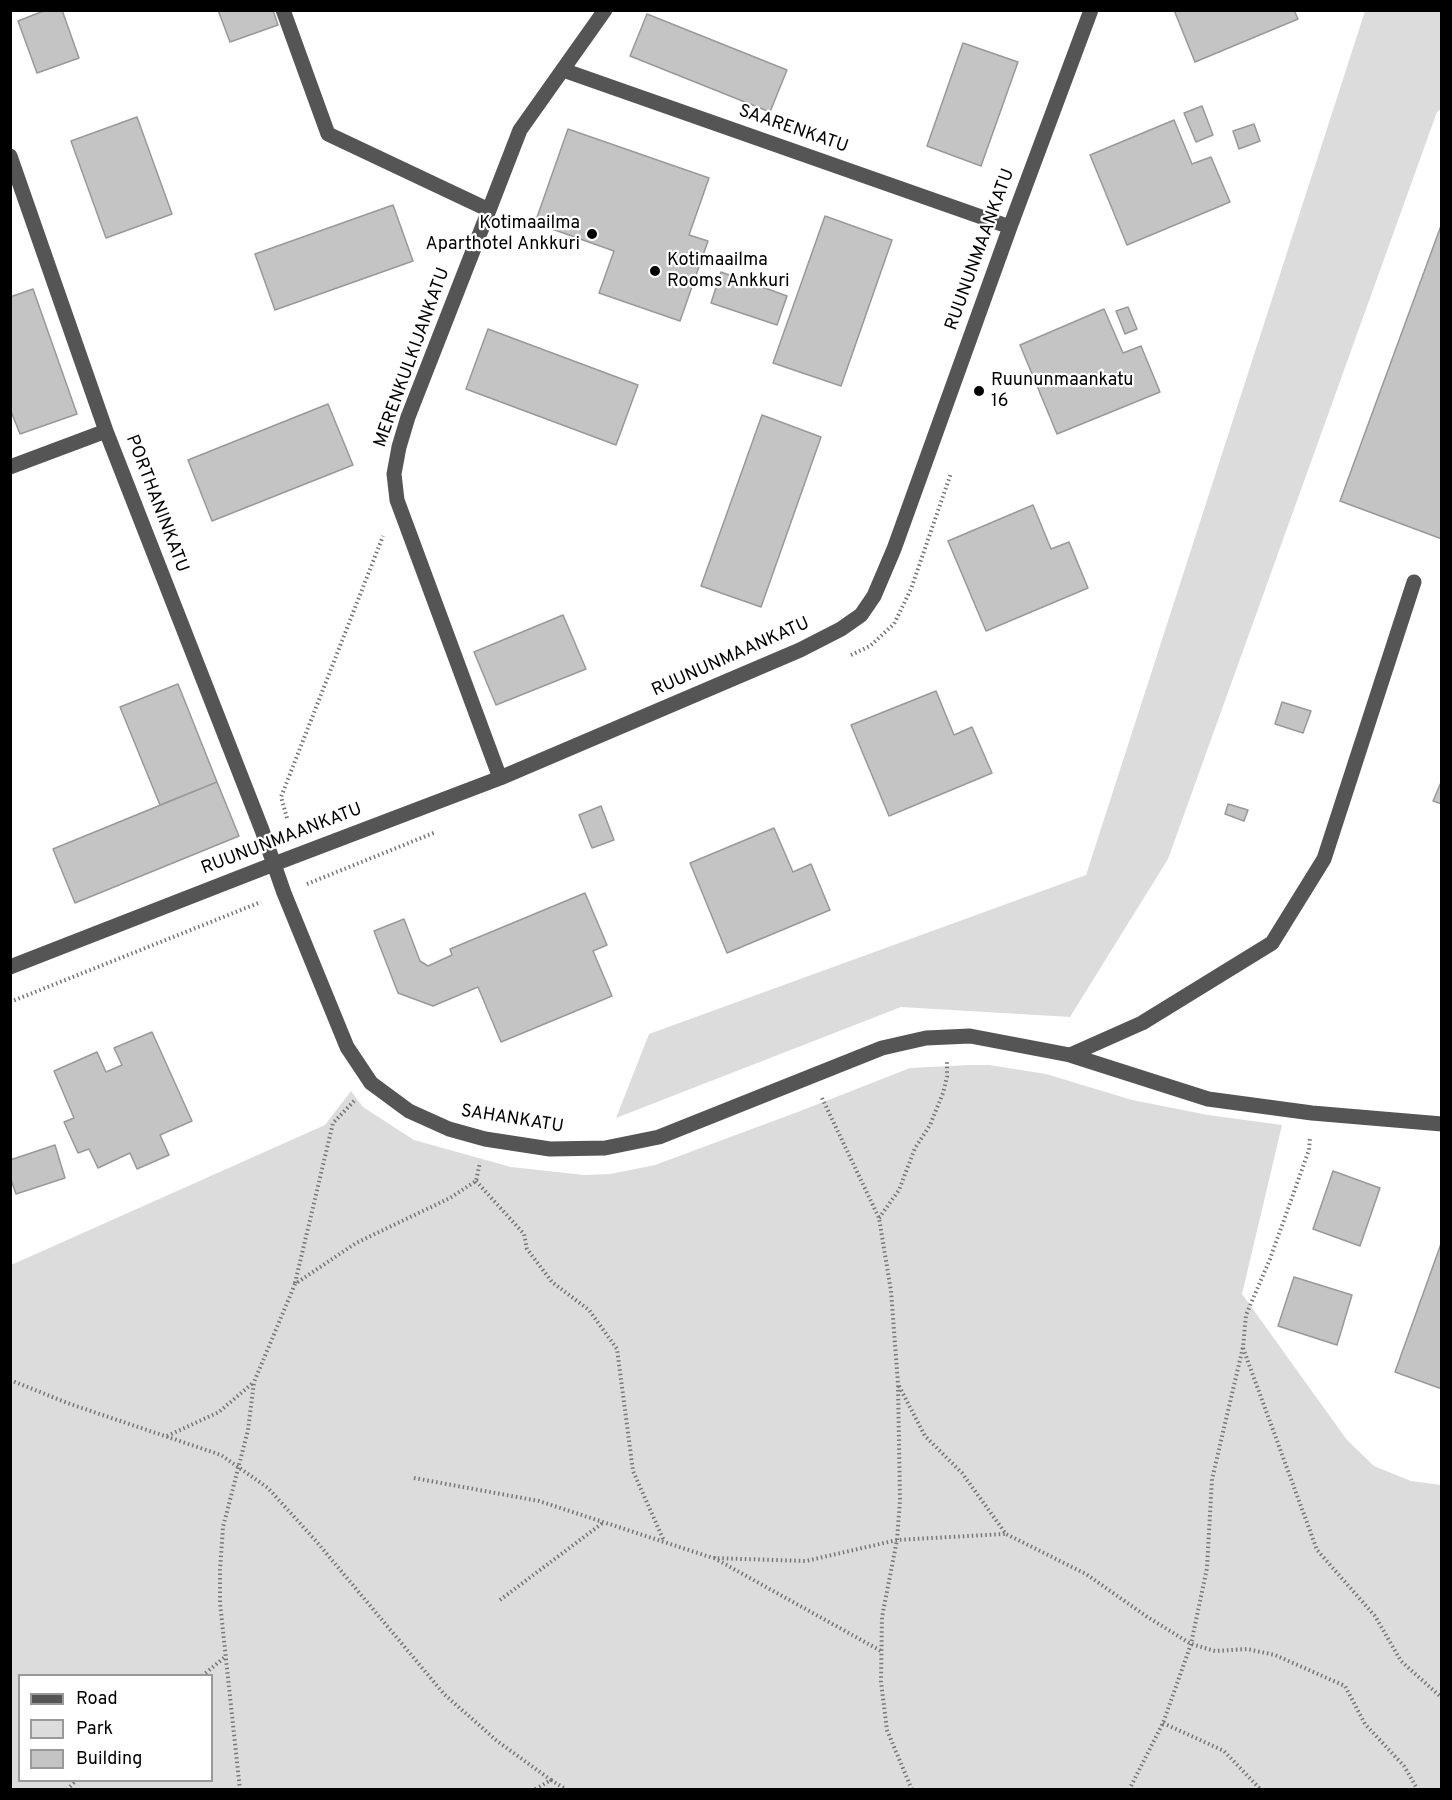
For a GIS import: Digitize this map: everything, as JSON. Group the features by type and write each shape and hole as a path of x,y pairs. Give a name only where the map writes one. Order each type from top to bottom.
{"street":[{"path":"283,10 328,134 489,210"},
{"name":"MERENKULKIJANKATU","path":"500,778 397,500 394,474 408,417 520,130 604,10"},
{"name":"RUUNUNMAANKATU","path":"10,967 500,778 800,650 841,629 861,615 874,596 894,549 1091,10"},
{"name":"SAARENKATU","path":"563,70 1010,227"},
{"name":"PORTHANINKATU","path":"10,156 106,431 274,864"},
{"path":"10,468 106,431"},
{"path":"1070,1055 1142,1023 1272,943 1324,859 1414,582"},
{"name":"SAHANKATU","path":"274,864 347,1047 371,1083 409,1111 449,1129 485,1138 550,1149 605,1148 659,1137 882,1048 926,1038 948,1036 970,1036 1070,1055 1208,1099 1312,1113 1442,1125"}],"path":[{"path":"842,659 870,646 894,624 911,589 953,468"},
{"path":"287,818 281,797 383,535 402,513"},
{"path":"318,879 437,832"},
{"path":"10,1002 262,902"},
{"path":"879,1218 898,1190 915,1148 930,1125 943,1094 947,1077 948,1036"},
{"path":"811,1077 879,1218 891,1292 898,1384 900,1500 897,1540 882,1617 881,1682 887,1730 912,1790"},
{"path":"240,1790 220,1603 223,1527 248,1430 254,1382 295,1284 333,1123 371,1083"},
{"path":"1129,1790 1163,1723 1191,1644 1207,1568 1212,1479 1243,1347 1246,1315 1309,1150 1312,1113"},
{"path":"295,1284 356,1243 450,1198 476,1181 485,1138"},
{"path":"476,1181 524,1234 527,1249 552,1282 589,1310 617,1348 633,1471 664,1541"},
{"path":"1243,1347 1317,1550 1376,1616 1401,1661 1442,1698"},
{"path":"10,1380 70,1404 221,1455 268,1488 316,1541 444,1694 497,1741 567,1790"},
{"path":"165,1436 219,1412 254,1382"},
{"path":"898,1384 925,1436 962,1473 1006,1534 1086,1574 1191,1644 1215,1652 1247,1649 1275,1656 1345,1686 1365,1724 1404,1766 1418,1790"},
{"path":"414,1478 539,1501 713,1558 881,1652"},
{"path":"500,1600 604,1522"},
{"path":"713,1558 806,1561 897,1540 1006,1534"},
{"path":"204,1674 225,1657"},
{"path":"1163,1723 1224,1751 1260,1790"},
{"path":"534,1790 551,1780"}],"green space":[{"path":"1365,11 1441,11 1441,109 1437,112 1168,859 1070,1017 901,1007 616,1118 649,1034 1086,875"},
{"path":"989,1065 1046,1074 1132,1100 1208,1115 1282,1125 1242,1294 1347,1440 1374,1466 1411,1481 1441,1485 1441,1789 11,1789 11,1265 325,1125 351,1091 363,1107 414,1140 511,1167 584,1175 610,1174 655,1165 910,1068"}],"building":[{"path":"46,10 62,10 79,58 37,73 18,21"},
{"path":"218,10 273,10 278,25 230,42"},
{"path":"1174,10 1294,10 1298,19 1195,62"},
{"path":"647,14 787,70 770,112 630,56"},
{"path":"963,43 1018,62 981,166 927,146"},
{"path":"1202,106 1213,135 1196,142 1184,113"},
{"path":"137,117 172,214 106,238 71,141"},
{"path":"1174,120 1192,164 1211,157 1230,202 1127,245 1090,155"},
{"path":"1254,124 1260,141 1239,149 1233,131"},
{"path":"568,129 709,178 689,235 708,241 680,321 599,293 614,251 535,223"},
{"path":"393,205 413,261 275,310 255,254"},
{"path":"825,216 892,240 841,386 773,363"},
{"path":"1442,223 1442,539 1340,501"},
{"path":"721,272 787,296 777,325 711,303"},
{"path":"33,289 77,414 20,434 10,409 10,297"},
{"path":"1128,307 1137,329 1125,334 1116,311"},
{"path":"1104,309 1123,353 1141,346 1160,392 1057,434 1020,345"},
{"path":"488,329 638,385 616,445 466,389"},
{"path":"328,404 353,465 212,521 188,460"},
{"path":"762,415 821,437 761,607 701,586"},
{"path":"1033,505 1051,549 1069,542 1088,588 986,631 948,541"},
{"path":"563,615 586,669 496,705 474,652"},
{"path":"178,684 217,782 160,805 120,707"},
{"path":"936,691 954,735 972,727 992,773 889,816 851,725"},
{"path":"1282,702 1311,711 1303,733 1275,724"},
{"path":"1442,780 1442,804 1433,801"},
{"path":"217,782 239,836 75,903 53,849"},
{"path":"1228,804 1248,810 1244,821 1225,814"},
{"path":"601,806 614,840 592,848 579,815"},
{"path":"774,828 793,872 811,864 830,910 727,953 690,863"},
{"path":"585,893 607,945 593,951 612,996 501,1042 478,987 433,1006 398,993 374,931 404,919 420,961 428,966 452,955 450,949"},
{"path":"152,1032 192,1121 160,1135 169,1155 137,1169 130,1153 98,1168 89,1149 78,1153 64,1122 74,1118 54,1071 97,1052 106,1072 122,1065 114,1048"},
{"path":"55,1145 65,1178 16,1194 10,1177 10,1160"},
{"path":"1333,1171 1380,1188 1360,1246 1313,1229"},
{"path":"1442,1241 1442,1389 1395,1372"},
{"path":"1294,1277 1352,1295 1337,1345 1278,1326"}],"place":[{"name":"Kotimaailma Aparthotel Ankkuri","path":"592,234"},
{"name":"Kotimaailma Rooms Ankkuri","path":"655,271"},
{"name":"Ruununmaankatu 16","path":"979,391"}]}
